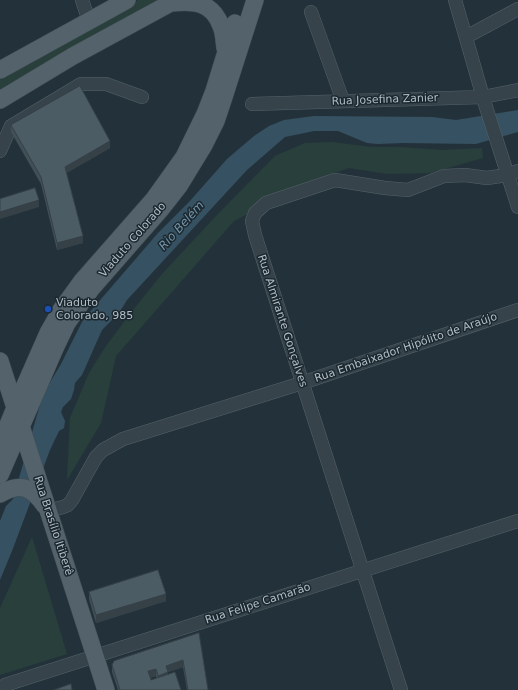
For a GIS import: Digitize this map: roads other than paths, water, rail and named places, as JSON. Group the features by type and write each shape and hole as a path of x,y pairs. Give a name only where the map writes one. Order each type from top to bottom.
{"main road":[{"path":"0,70 127,0"},
{"name":"Viaduto Colorado","path":"0,444 48,333 61,310 82,281 154,199 184,157 205,114 242,0"},
{"name":"Viaduto Colorado","path":"0,475 61,335 77,307 161,209 179,186 204,145 216,121 255,0"},
{"path":"0,100 73,56 173,1 200,3 207,7 216,16 222,26 226,52"},
{"name":"Rua Brasílio Itiberê","path":"0,361 106,690"},
{"path":"7,491 28,490 37,495 48,511"}],"street":[{"path":"82,0 89,21"},
{"path":"455,0 503,161 513,173 518,207"},
{"path":"466,37 518,9"},
{"path":"310,12 343,101"},
{"path":"0,151 11,126 81,84 106,84 142,97"},
{"name":"Rua Josefina Zanier","path":"252,104 343,101 484,100 518,90"},
{"name":"Rua Almirante Gonçalves","path":"401,690 254,235 252,221 255,213 266,203 335,180 408,190 444,176 465,174 487,178 513,173"},
{"name":"Rua Embaixador Hipólito de Araújo","path":"48,511 68,505 96,457 103,450 123,439 302,383 518,310"},
{"name":"Rua Felipe Camarão","path":"0,690 5,685 518,521"}],"water":[{"name":"Rio Belém","path":"518,110 518,132 476,144 378,144 367,143 338,131 314,131 285,137 247,170 127,300 119,313 102,330 82,375 75,383 71,399 63,407 61,412 65,421 64,428 59,431 50,450 0,580 0,521 6,506 13,499 43,394 61,364 83,320 158,233 189,202 227,159 254,136 269,126 284,120 314,116 432,117 456,120"}],"place":[{"name":"Viaduto Colorado, 985","path":"48,309"}]}
